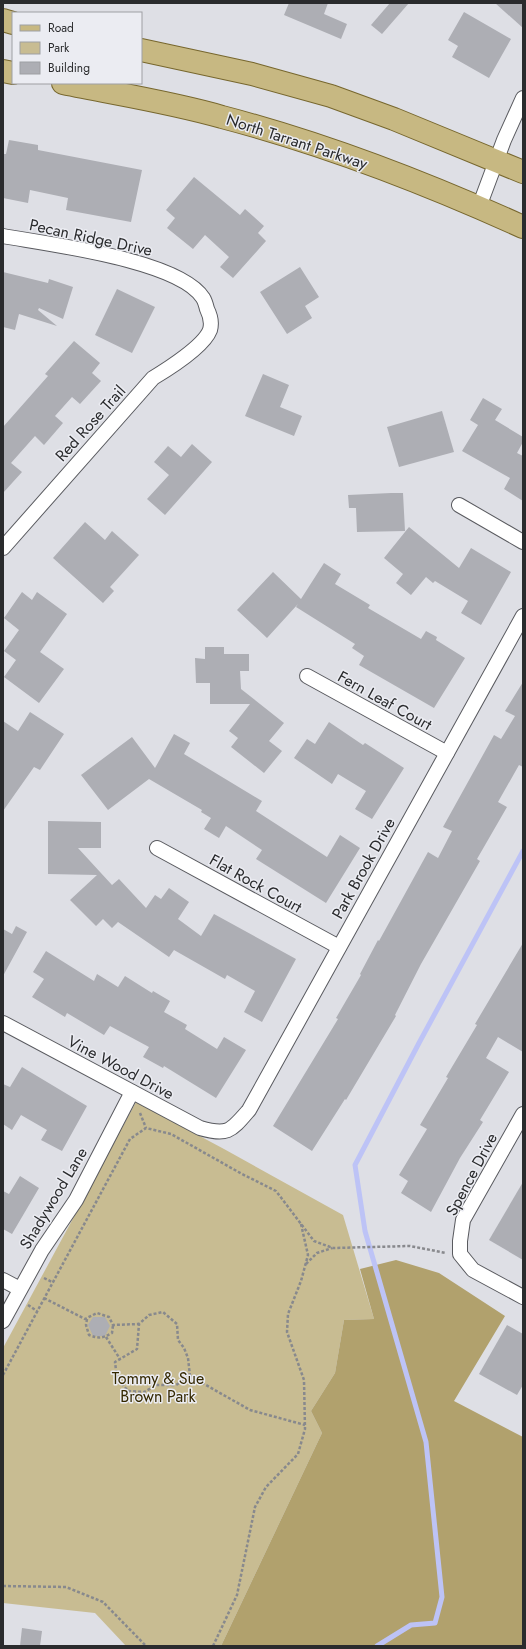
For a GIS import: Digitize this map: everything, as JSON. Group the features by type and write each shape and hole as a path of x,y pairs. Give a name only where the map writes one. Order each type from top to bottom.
{"main road":[{"path":"142,50 252,74 331,96 496,159 523,172"},
{"name":"North Tarrant Parkway","path":"68,84 229,118 317,145 479,207 523,227"}],"street":[{"path":"479,207 496,159 523,98"},
{"name":"Pecan Ridge Drive","path":"3,236 123,259 173,275 202,297 210,316 210,330"},
{"name":"Red Rose Trail","path":"3,548 153,378 178,363 210,330"},
{"path":"459,505 523,542"},
{"name":"Park Brook Drive","path":"226,1132 237,1124 249,1110 523,616"},
{"name":"Fern Leaf Court","path":"307,676 446,753"},
{"name":"Flat Rock Court","path":"157,848 339,947"},
{"name":"Vine Wood Drive","path":"3,1023 200,1128 216,1133 226,1132"},
{"name":"Shadywood Lane","path":"3,1321 42,1250 76,1200 132,1092"},
{"name":"Spence Drive","path":"460,1254 463,1220 523,1114"},
{"path":"460,1254 473,1270 523,1297"},
{"path":"3,1280 20,1289"}],"path":[{"path":"3,1375 130,1139 146,1128 170,1134 242,1174 276,1190 314,1241 333,1248"},
{"path":"213,1646 237,1595 254,1507 266,1487 298,1454 305,1425 304,1380 287,1332 288,1314 302,1281 308,1255 301,1222"},
{"path":"305,1264 317,1253 333,1248 410,1246 434,1252 460,1254"},
{"path":"44,1298 87,1318"},
{"path":"113,1325 139,1324 149,1316 163,1312 177,1324 178,1340 184,1348 188,1358 190,1376"},
{"path":"97,1313 109,1317 113,1325 112,1333 106,1337 96,1338 88,1335 86,1325 87,1318 97,1313"},
{"path":"139,1324 137,1349 115,1362 117,1378 128,1391 144,1392 157,1385 176,1385 190,1376"},
{"path":"106,1337 120,1359"},
{"path":"190,1376 250,1410 305,1425"},
{"path":"3,1586 66,1587 103,1602 146,1646"}],"green space":[{"name":"Tommy & Sue Brown Park","path":"136,1102 343,1215 374,1319 344,1320 335,1373 311,1411 322,1433 221,1646 126,1646 95,1613 3,1603 3,1348"}],"shaded area":[{"path":"396,1260 439,1273 505,1316 454,1401 523,1437 523,1646 221,1646 322,1433 311,1411 335,1373 344,1320 374,1319 360,1269"}],"building":[{"path":"289,3 328,3 324,14 347,24 341,39 284,15"},
{"path":"390,3 409,3 382,34 371,25"},
{"path":"495,3 523,3 523,28"},
{"path":"464,12 511,39 489,78 452,57 458,46 448,40"},
{"path":"9,140 38,145 38,150 142,170 131,222 66,210 68,198 30,190 28,203 3,198 3,154 6,154"},
{"path":"194,177 240,215 245,209 264,226 258,233 266,241 233,278 220,267 229,257 205,235 193,249 167,228 175,218 166,210"},
{"path":"300,267 319,297 305,306 312,318 287,334 260,292"},
{"path":"3,272 48,283 49,279 73,287 63,319 39,308 38,310 57,326 19,314 15,330 3,327"},
{"path":"117,289 155,307 132,353 95,335"},
{"path":"74,341 100,363 92,373 101,381 80,404 72,397 55,416 63,423 44,445 35,436 11,463 22,472 3,493 3,427 48,376 45,374"},
{"path":"263,374 289,385 280,407 302,416 294,436 245,416"},
{"path":"483,398 502,409 495,420 523,437 523,442 517,453 523,456 523,501 504,489 510,478 462,451 478,425 470,420"},
{"path":"442,411 454,452 399,467 387,427"},
{"path":"192,444 212,462 165,515 147,499 169,475 154,462 168,446 181,457"},
{"path":"403,493 405,531 357,532 356,508 349,508 348,495"},
{"path":"85,522 105,540 112,531 139,555 110,587 114,591 103,603 53,558"},
{"path":"409,527 459,568 471,548 511,572 481,625 461,613 468,601 435,581 433,583 426,577 411,595 396,583 403,574 384,558"},
{"path":"324,563 341,574 335,584 370,605 368,608 421,639 426,631 437,637 436,640 465,658 434,708 359,665 364,656 352,648 355,644 296,607 298,604 267,638 237,610 273,572 301,599"},
{"path":"22,592 32,600 37,592 67,614 40,652 64,669 39,703 4,677 16,660 4,651 19,630 4,618"},
{"path":"205,647 224,647 224,654 249,654 249,671 240,671 241,689 284,723 269,741 282,751 264,773 231,747 238,738 229,731 250,704 210,704 210,683 196,683 195,658 205,659"},
{"path":"523,682 523,767 519,765 498,802 507,807 477,859 480,861 421,964 395,1015 396,1016 346,1100 345,1099 312,1151 273,1126 338,1019 336,1018 361,975 360,974 378,940 379,941 428,852 438,858 452,831 443,827 494,735 501,739 515,716 505,711"},
{"path":"30,712 64,734 40,770 34,767 3,811 3,721 18,731"},
{"path":"329,722 363,745 365,743 404,768 372,819 355,809 366,791 338,774 332,784 294,758 307,739 315,744"},
{"path":"174,734 190,743 184,754 262,801 256,811 327,857 340,835 360,848 326,903 256,859 262,850 226,826 219,838 204,829 211,818 201,812 202,810 149,779 108,810 81,775 132,737 155,768"},
{"path":"48,821 101,822 101,848 78,848 112,885 119,879 146,908 155,895 161,899 169,888 189,902 178,919 201,936 214,914 296,959 262,1022 244,1012 255,991 227,975 225,979 174,950 169,957 118,922 112,928 103,919 96,926 70,900 97,875 48,874"},
{"path":"16,926 27,932 3,976 3,929 12,934"},
{"path":"523,943 523,1052 498,1037 486,1058 509,1072 480,1120 483,1122 460,1158 431,1212 401,1193 408,1181 399,1175 427,1129 420,1125 477,1025 475,1024"},
{"path":"46,951 94,981 97,974 118,987 125,976 152,993 153,991 170,1001 164,1012 187,1025 185,1029 217,1049 224,1037 246,1050 216,1098 164,1066 163,1068 143,1057 149,1047 110,1026 104,1035 67,1013 65,1017 32,997 44,979 33,972"},
{"path":"22,1067 87,1106 62,1151 41,1140 47,1130 21,1115 12,1130 3,1124 3,1084 10,1087"},
{"path":"20,1176 39,1188 12,1234 3,1229 3,1191 9,1194"},
{"path":"523,1182 523,1260 489,1240"},
{"path":"93,1317 105,1317 110,1326 105,1336 93,1336 88,1325"},
{"path":"507,1325 523,1334 523,1385 517,1395 479,1374"},
{"path":"22,1628 42,1631 40,1646 20,1646"}],"waterway":[{"path":"377,1646 411,1625 435,1623 442,1597 426,1442 365,1231 355,1165 523,851"}]}
